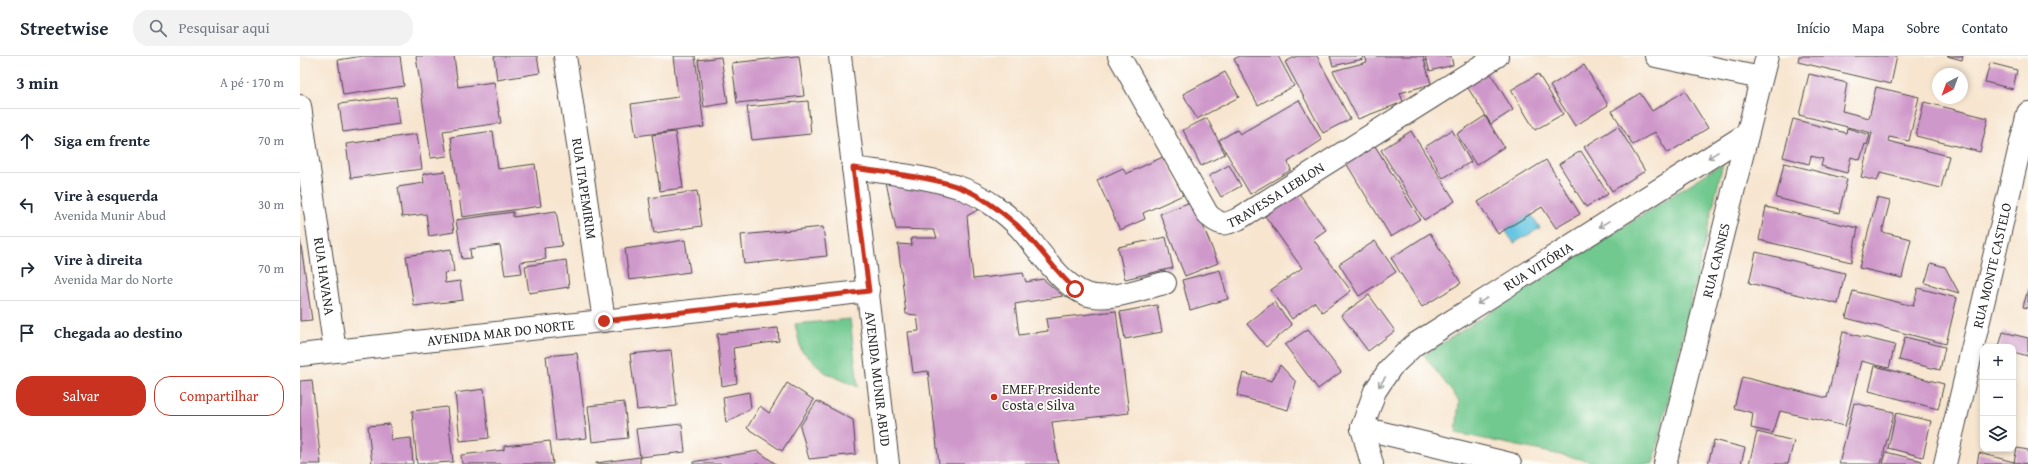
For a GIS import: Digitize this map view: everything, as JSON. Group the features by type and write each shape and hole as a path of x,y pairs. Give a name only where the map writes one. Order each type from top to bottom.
{"street":[{"name":"RUA ITAPEMIRIM","path":"565,56 604,321"},
{"name":"AVENIDA MUNIR ABUD","path":"840,56 869,291 888,464"},
{"name":"TRAVESSA LEBLON","path":"1119,56 1201,204 1208,215 1219,224 1227,224 1238,219 1497,56"},
{"path":"1656,56 1761,78"},
{"name":"RUA CANNES","path":"1665,464 1746,134 1767,56"},
{"name":"RUA HAVANA","path":"300,106 335,351"},
{"name":"RUA MONTE CASTELO","path":"1945,464 2028,113"},
{"name":"RUA VITÓRIA","path":"1362,428 1375,391 1392,367 1414,345 1746,134"},
{"path":"853,168 940,182 966,190 993,206 1019,227 1058,274 1075,289 1094,296 1114,296 1166,283"},
{"name":"AVENIDA MAR DO NORTE","path":"300,355 869,291"},
{"path":"1372,464 1362,428 1510,464"}],"green space":[{"path":"1723,163 1653,464 1604,464 1456,433 1459,401 1424,355"},
{"path":"850,319 858,387 826,373 801,350 795,324"}],"water":[{"path":"1531,214 1540,228 1514,243 1505,230"}],"building":[{"path":"363,56 400,56 404,86 343,95 338,60"},
{"path":"416,56 454,56 458,87 494,82 501,123 443,131 447,156 431,158"},
{"path":"494,56 537,56 540,73 497,80"},
{"path":"673,56 695,56 704,127 636,136 631,104 678,97"},
{"path":"799,56 804,96 737,103 732,63"},
{"path":"1240,56 1278,56 1294,86 1258,105 1234,59"},
{"path":"1297,56 1317,56 1350,119 1323,133 1285,62"},
{"path":"1330,56 1362,56 1363,59 1333,66"},
{"path":"1365,56 1423,56 1431,84 1400,93 1403,102 1358,119 1333,71 1367,62"},
{"path":"1425,56 1451,56 1453,65 1430,71"},
{"path":"1799,56 1897,56 1891,84 1798,62"},
{"path":"1947,56 1963,56 1962,60"},
{"path":"721,57 728,103 704,107 698,60"},
{"path":"1990,63 2017,70 2013,89 1985,82"},
{"path":"1584,65 1608,105 1575,126 1550,86"},
{"path":"1489,71 1513,110 1491,124 1466,85"},
{"path":"1225,72 1239,97 1197,119 1183,94"},
{"path":"1538,74 1563,114 1535,130 1511,90"},
{"path":"1809,74 1847,83 1842,111 1869,118 1876,87 1919,97 1909,141 1889,137 1888,141 1949,156 1941,188 1880,173 1877,181 1861,177 1872,133 1799,115"},
{"path":"1685,91 1708,128 1668,153 1655,132 1633,145 1612,111 1640,93 1652,111"},
{"path":"396,97 400,124 343,132 339,104"},
{"path":"1299,100 1322,140 1288,162 1291,170 1250,194 1219,140 1237,130 1240,134"},
{"path":"808,101 811,134 752,140 747,107"},
{"path":"1924,102 1988,118 1980,152 1916,136"},
{"path":"1485,116 1504,147 1476,165 1457,134"},
{"path":"1207,118 1225,154 1201,166 1183,130"},
{"path":"1793,119 1846,133 1847,128 1870,135 1867,145 1865,144 1860,160 1851,157 1847,173 1821,166 1823,159 1811,156 1809,164 1783,157"},
{"path":"1618,126 1645,171 1612,191 1584,147"},
{"path":"1452,130 1471,162 1443,178 1425,147"},
{"path":"493,131 498,169 535,164 541,206 462,217 451,137"},
{"path":"1411,131 1455,201 1424,220 1381,150"},
{"path":"675,132 683,188 660,191 652,135"},
{"path":"417,134 422,169 351,178 346,144"},
{"path":"1375,146 1420,219 1391,237 1346,163"},
{"path":"1581,151 1608,194 1586,207 1559,164"},
{"path":"1165,156 1183,195 1143,213 1145,219 1120,230 1097,180 1123,168 1126,174"},
{"path":"1546,160 1580,214 1556,228 1542,207 1498,234 1478,202"},
{"path":"1784,163 1847,179 1839,213 1776,198"},
{"path":"1229,165 1241,186 1221,197 1209,176"},
{"path":"445,171 454,232 429,236 426,214 402,217 398,187 424,183 423,174"},
{"path":"886,182 955,192 979,209 967,216 973,279 1023,273 1026,282 1043,279 1063,296 1015,304 1019,335 1048,331 1046,319 1116,311 1129,413 1052,422 1058,464 939,464 928,371 913,373 908,332 919,331 917,315 906,314 898,244 912,245 911,238 937,238 934,230 896,229"},
{"path":"697,191 702,226 654,233 649,198"},
{"path":"1298,192 1326,230 1313,239 1351,291 1322,312 1315,302 1292,319 1271,290 1302,268 1265,216"},
{"path":"1877,198 1890,201 1882,232 1911,239 1902,278 1859,268"},
{"path":"1193,201 1218,263 1185,276 1160,214"},
{"path":"1766,207 1858,228 1851,262 1759,240"},
{"path":"556,211 562,246 544,248 546,259 520,262 522,273 505,275 500,245 470,249 471,258 462,259 456,220 513,212 513,217"},
{"path":"823,227 827,256 744,264 741,235"},
{"path":"1430,233 1461,283 1422,307 1391,258"},
{"path":"1166,237 1173,268 1125,279 1118,247"},
{"path":"300,239 312,320 300,321"},
{"path":"685,240 690,272 629,280 625,249"},
{"path":"1375,241 1396,272 1359,296 1339,264"},
{"path":"451,249 454,272 444,273 445,283 460,281 463,300 414,306 406,256"},
{"path":"1756,252 1845,273 1838,304 1749,283"},
{"path":"566,260 569,287 529,293 525,266"},
{"path":"1931,263 1945,267 1959,293 1925,283"},
{"path":"1220,270 1228,299 1190,310 1182,280"},
{"path":"1918,288 1957,298 1946,344 1846,318 1853,291 1913,306"},
{"path":"2028,289 2028,308 2023,307"},
{"path":"1369,295 1395,331 1368,351 1341,315"},
{"path":"1274,302 1292,325 1266,347 1247,324"},
{"path":"1157,305 1162,332 1125,339 1120,312"},
{"path":"778,328 779,341 733,348 737,383 722,386 717,334"},
{"path":"1308,329 1341,372 1318,389 1285,345"},
{"path":"1843,332 1895,345 1889,368 1861,361 1845,426 1780,411 1773,433 1751,428 1753,413 1734,408 1742,377 1827,398"},
{"path":"2003,332 2028,338 2028,356 2016,353 2016,344 2000,344"},
{"path":"1905,337 1945,347 1940,370 1899,360"},
{"path":"671,350 677,406 637,410 630,354"},
{"path":"577,353 587,438 556,441 546,356"},
{"path":"1280,365 1296,382 1288,410 1237,396 1243,373 1272,381"},
{"path":"1875,366 1944,384 1938,409 1869,391"},
{"path":"312,380 321,464 300,464 300,381"},
{"path":"787,383 814,400 782,451 747,428 760,406 769,413"},
{"path":"484,389 489,438 460,441 455,393"},
{"path":"749,392 751,408 726,423 723,397"},
{"path":"817,401 853,420 856,454 809,459 800,426"},
{"path":"624,402 628,438 592,442 588,406"},
{"path":"1854,403 1894,412 1881,464 1839,464"},
{"path":"447,407 453,462 417,464 412,411"},
{"path":"1896,413 1931,421 1923,457 1888,448"},
{"path":"390,424 391,440 411,438 413,464 372,464 368,426"},
{"path":"682,424 685,452 640,457 636,429"},
{"path":"1757,432 1794,441 1788,464 1749,464"},
{"path":"1714,440 1745,448 1741,464 1708,464"},
{"path":"550,441 553,464 462,464 461,455 504,450 504,446"},
{"path":"2017,448 2028,450 2028,464 2014,462"},
{"path":"758,451 776,464 693,464 693,462"},
{"path":"1886,452 1922,461 1921,464 1883,464"},
{"path":"1979,453 2014,462 2014,464 1977,464"},
{"path":"640,457 640,464 596,464 596,463"}],"place":[{"name":"EMEF Presidente Costa e Silva","path":"994,397"}],"route":[{"path":"604,321 869,291 853,168 940,182 966,190 993,206 1019,227 1058,274 1075,289"}]}
